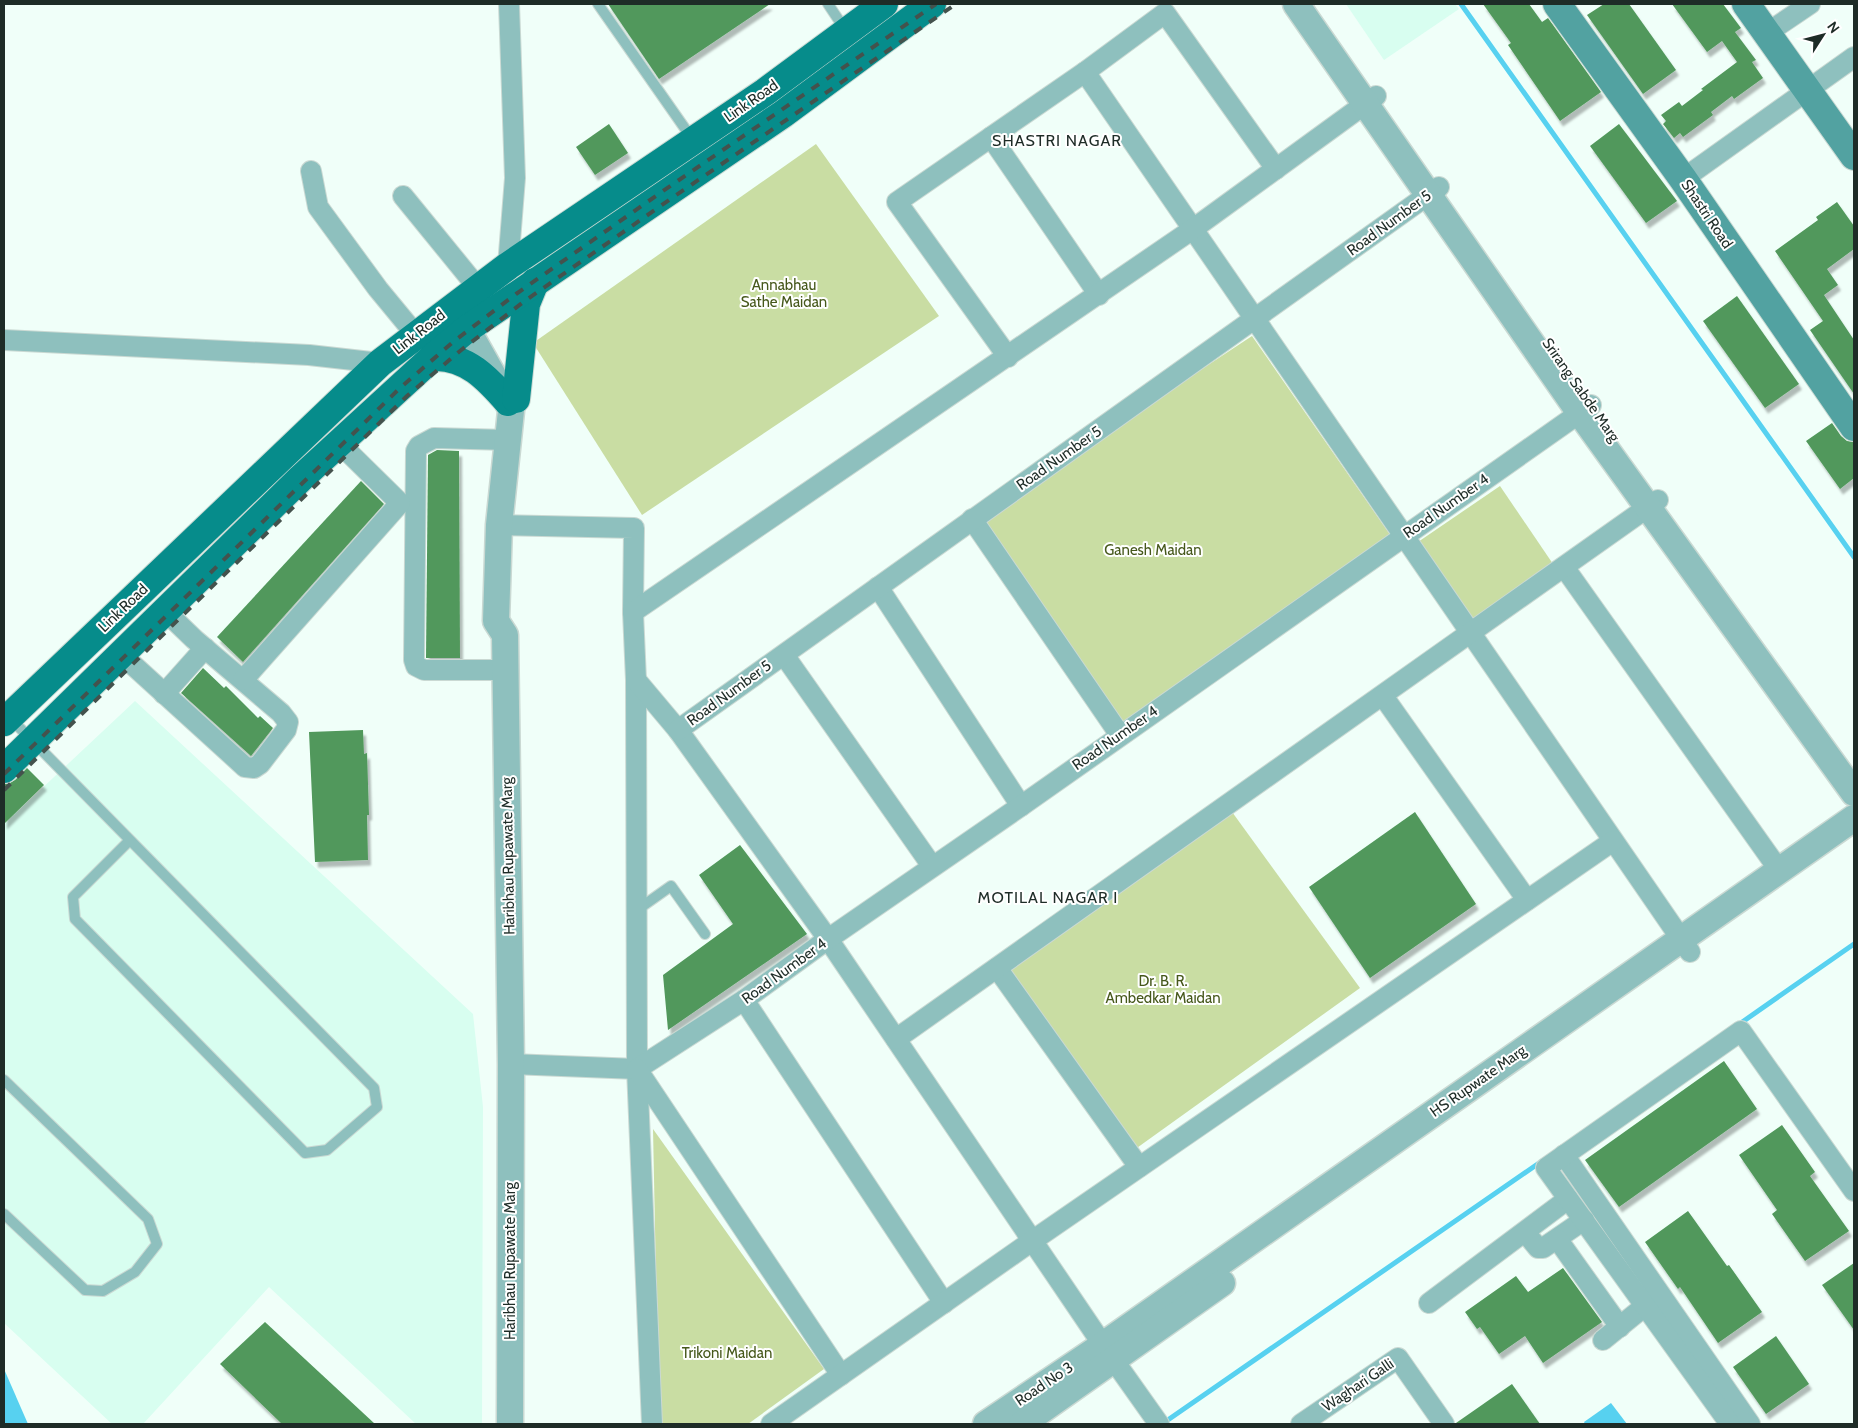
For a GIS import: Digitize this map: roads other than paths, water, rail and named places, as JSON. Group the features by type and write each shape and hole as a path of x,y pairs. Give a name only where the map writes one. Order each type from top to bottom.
{"main road":[{"name":"Link Road","path":"6,719 380,363 508,266 765,92 884,4"},
{"name":"Link Road","path":"4,769 301,478 433,357 472,326 535,282 783,114 932,4"},
{"name":"Shastri Road","path":"1557,4 1683,179 1854,427"},
{"path":"1746,4 1772,30 1807,89 1854,156"},
{"path":"512,400 526,304 535,282"},
{"path":"433,357 446,356 463,363 488,379 512,400"},
{"path":"282,457 301,478"},
{"path":"138,594 163,614"}],"street":[{"path":"508,266 515,178 509,4"},
{"path":"633,612 1099,295 1371,100 1296,4"},
{"name":"Srirang Sabde Marg","path":"1310,4 1371,100 1585,409 1843,765 1854,793"},
{"path":"1760,4 1772,30 1810,4"},
{"path":"1008,357 898,202 1085,72 1165,13 1276,169"},
{"path":"1683,179 1854,57"},
{"path":"1085,72 1685,946"},
{"path":"991,137 1099,295"},
{"path":"311,171 318,207 378,289 416,336"},
{"name":"Road Number 5","path":"678,730 1434,191"},
{"path":"403,196 464,298 472,326 519,412 505,525 634,528 637,1069 652,1424"},
{"path":"4,340 309,355 380,363"},
{"name":"Haribhau Rupawate Marg","path":"510,1424 511,1064 505,635 496,621 505,525 507,440 512,400"},
{"name":"Road Number 4","path":"637,1069 744,1000 828,939 1021,806 1585,409"},
{"path":"505,670 424,670 416,666 414,660 408,504 419,446 434,438 507,440"},
{"path":"340,443 408,504"},
{"path":"243,680 408,504"},
{"path":"896,1040 1654,504"},
{"path":"972,520 1120,735"},
{"path":"1564,567 1795,866 1854,838"},
{"path":"878,588 1021,806"},
{"path":"122,655 245,767 254,768 260,764 286,730 288,722 281,713 243,680 163,614"},
{"path":"164,694 205,648"},
{"path":"784,654 932,866"},
{"path":"636,680 678,730 828,939 1032,1241 1156,1419"},
{"path":"1383,696 1527,900"},
{"name":"HS Rupwate Marg","path":"1108,1352 1685,946 1795,866 1854,818"},
{"path":"771,1424 1032,1241 1613,841"},
{"path":"998,968 1139,1167"},
{"path":"744,1000 944,1303"},
{"path":"1750,1424 1694,1358 1645,1306 1546,1168 1740,1031 1854,1191"},
{"path":"511,1064 637,1069"},
{"path":"637,1069 841,1375"},
{"path":"1564,1155 1618,1233 1694,1358 1730,1424"},
{"path":"1429,1303 1568,1199"},
{"path":"1525,1232 1538,1248 1543,1248 1558,1240 1584,1220"},
{"path":"1601,1245 1618,1233"},
{"path":"1558,1240 1620,1327"},
{"path":"1603,1340 1645,1306"},
{"path":"1022,1424 1108,1352"},
{"name":"Road No 3","path":"986,1424 1108,1352"},
{"name":"Waghari Galli","path":"1301,1424 1398,1358 1444,1424"}],"lane":[{"path":"598,4 693,140"},
{"path":"828,4 847,32"},
{"path":"6,719 33,741 374,1088 377,1107 327,1150 305,1153 76,919 73,897 130,840"},
{"path":"636,911 671,886 705,934"},
{"path":"4,1080 148,1219 157,1244 135,1272 103,1291 85,1290 4,1214"}],"water":[{"path":"4,1369 28,1424 4,1424"},
{"path":"1611,1403 1627,1424 1585,1424 1584,1422"}],"waterway":[{"path":"1461,4 1854,557"},
{"path":"1738,1025 1854,944"},
{"path":"1162,1424 1542,1161"}],"railway":[{"path":"4,774 400,388 453,342 516,294 663,191 936,4"},
{"path":"4,790 407,396 460,351 522,303 669,200 956,4"}],"district":[{"name":"SHASTRI NAGAR","path":"1057,140"},
{"name":"MOTILAL NAGAR I","path":"1048,897"}],"park label":[{"name":"Annabhau Sathe Maidan","path":"784,294"},
{"name":"Ganesh Maidan","path":"1153,550"},
{"name":"Dr. B. R. Ambedkar Maidan","path":"1163,990"},
{"name":"Trikoni Maidan","path":"727,1353"}]}
